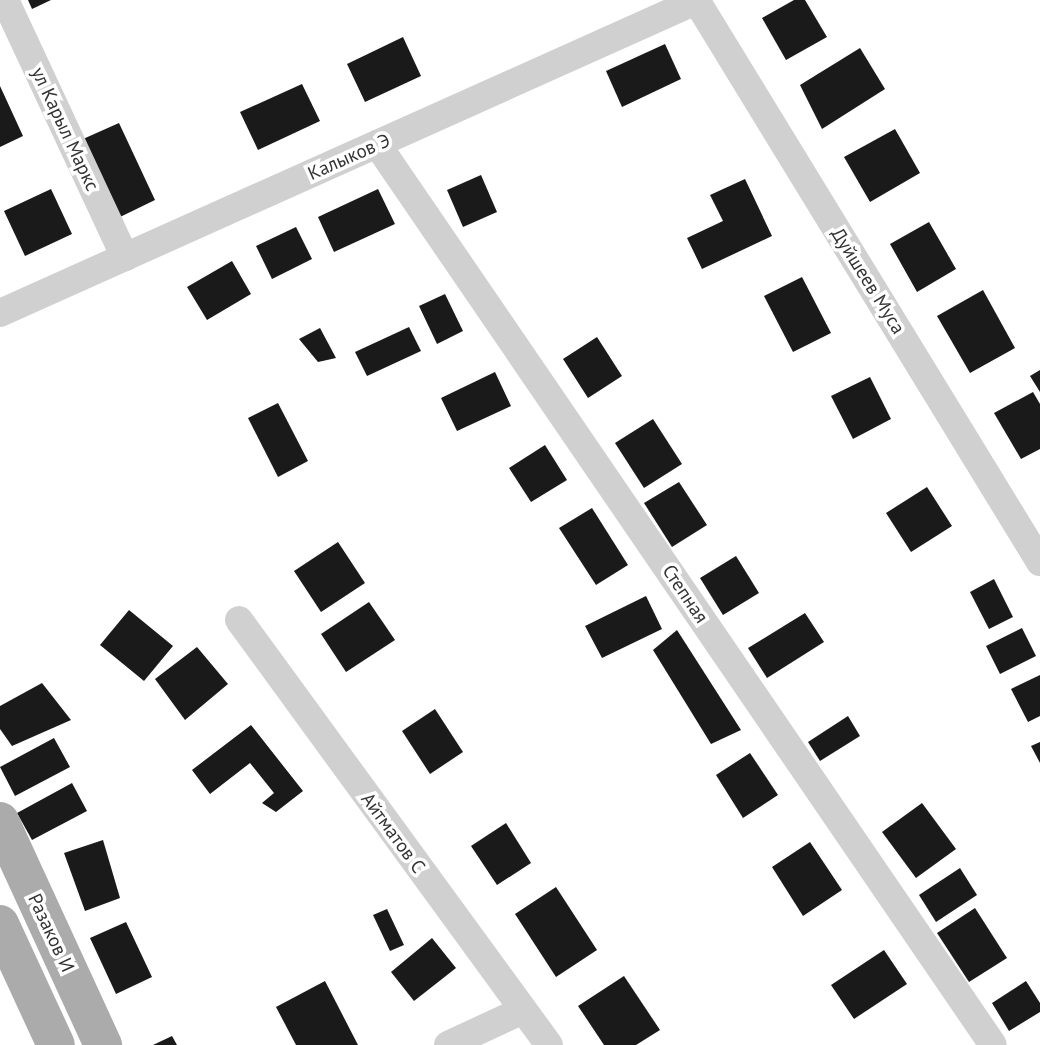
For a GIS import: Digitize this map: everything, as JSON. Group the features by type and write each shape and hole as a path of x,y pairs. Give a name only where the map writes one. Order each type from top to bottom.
{"main road":[{"name":"Разаков И","path":"0,821 103,1045"},
{"path":"0,924 55,1045"}],"street":[{"name":"ул Карыл Маркс","path":"5,0 125,257"},
{"name":"Калыков Э","path":"0,313 697,0"},
{"name":"Дуйшеев Муса","path":"697,0 1040,562"},
{"name":"Степная","path":"377,144 993,1045"},
{"name":"Айтматов С","path":"239,620 549,1045"},
{"path":"447,1045 521,1010"}],"building":[{"path":"28,0 51,0 32,9"},
{"path":"794,0 805,0 827,37 786,60 762,18"},
{"path":"403,37 421,76 365,102 347,64"},
{"path":"665,44 681,79 622,107 606,71"},
{"path":"860,48 885,89 822,129 800,85"},
{"path":"302,84 320,121 258,150 240,112"},
{"path":"0,86 23,136 0,147"},
{"path":"119,123 155,200 120,217 83,139"},
{"path":"895,129 920,173 870,202 844,157"},
{"path":"481,175 497,212 463,227 447,190"},
{"path":"745,179 772,236 702,269 687,238 723,221 710,195"},
{"path":"51,189 72,234 25,256 4,211"},
{"path":"378,189 395,224 334,252 318,217"},
{"path":"929,222 956,269 917,292 890,244"},
{"path":"296,227 312,259 272,279 256,246"},
{"path":"232,261 251,294 207,320 187,287"},
{"path":"802,277 831,333 793,352 764,296"},
{"path":"983,290 1015,348 970,373 937,316"},
{"path":"445,294 463,331 437,344 419,306"},
{"path":"409,327 421,351 367,376 355,352"},
{"path":"320,328 336,358 318,362 299,339"},
{"path":"597,337 622,376 588,398 563,359"},
{"path":"1040,370 1040,392 1030,376"},
{"path":"495,372 511,406 457,431 441,398"},
{"path":"870,377 891,419 853,439 831,396"},
{"path":"1033,392 1040,404 1040,449 1021,459 994,413"},
{"path":"278,403 308,461 278,477 248,418"},
{"path":"653,419 682,464 644,488 615,443"},
{"path":"545,445 567,480 531,502 509,468"},
{"path":"679,482 707,525 672,547 644,503"},
{"path":"927,487 952,526 911,552 886,513"},
{"path":"592,508 628,565 596,585 559,528"},
{"path":"338,542 365,583 321,612 294,571"},
{"path":"736,556 759,593 723,615 700,578"},
{"path":"994,579 1013,617 989,629 970,592"},
{"path":"646,596 662,629 602,658 585,626"},
{"path":"369,602 395,640 346,672 321,634"},
{"path":"129,610 173,646 144,681 100,645"},
{"path":"805,613 824,642 767,678 748,648"},
{"path":"1022,628 1036,656 1000,674 986,646"},
{"path":"677,630 741,730 711,744 653,650"},
{"path":"197,647 228,684 185,720 155,679"},
{"path":"1040,675 1040,716 1028,722 1011,689"},
{"path":"42,683 71,720 12,746 0,729 0,706"},
{"path":"435,709 463,752 430,774 402,731"},
{"path":"848,716 860,736 820,761 808,742"},
{"path":"251,725 303,791 276,812 262,803 274,793 250,763 210,794 192,770"},
{"path":"54,738 70,767 15,796 0,767"},
{"path":"1040,742 1040,763 1031,746"},
{"path":"750,753 778,795 743,818 716,775"},
{"path":"72,783 87,811 32,840 17,813"},
{"path":"922,803 956,849 916,878 882,832"},
{"path":"506,823 531,863 497,885 471,846"},
{"path":"103,840 120,898 85,911 64,853"},
{"path":"810,842 842,890 803,916 772,867"},
{"path":"960,868 977,895 936,922 919,895"},
{"path":"556,887 597,950 556,977 515,914"},
{"path":"975,908 1007,958 969,982 937,933"},
{"path":"387,909 404,945 390,951 373,915"},
{"path":"126,922 152,977 116,994 90,938"},
{"path":"432,938 456,968 414,1001 391,972"},
{"path":"884,950 907,984 854,1019 831,985"},
{"path":"624,976 660,1030 636,1045 604,1045 578,1006"},
{"path":"325,981 358,1045 296,1045 276,1007"},
{"path":"1026,981 1040,1003 1040,1012 1009,1031 992,1003"},
{"path":"172,1036 177,1045 153,1045"}]}
